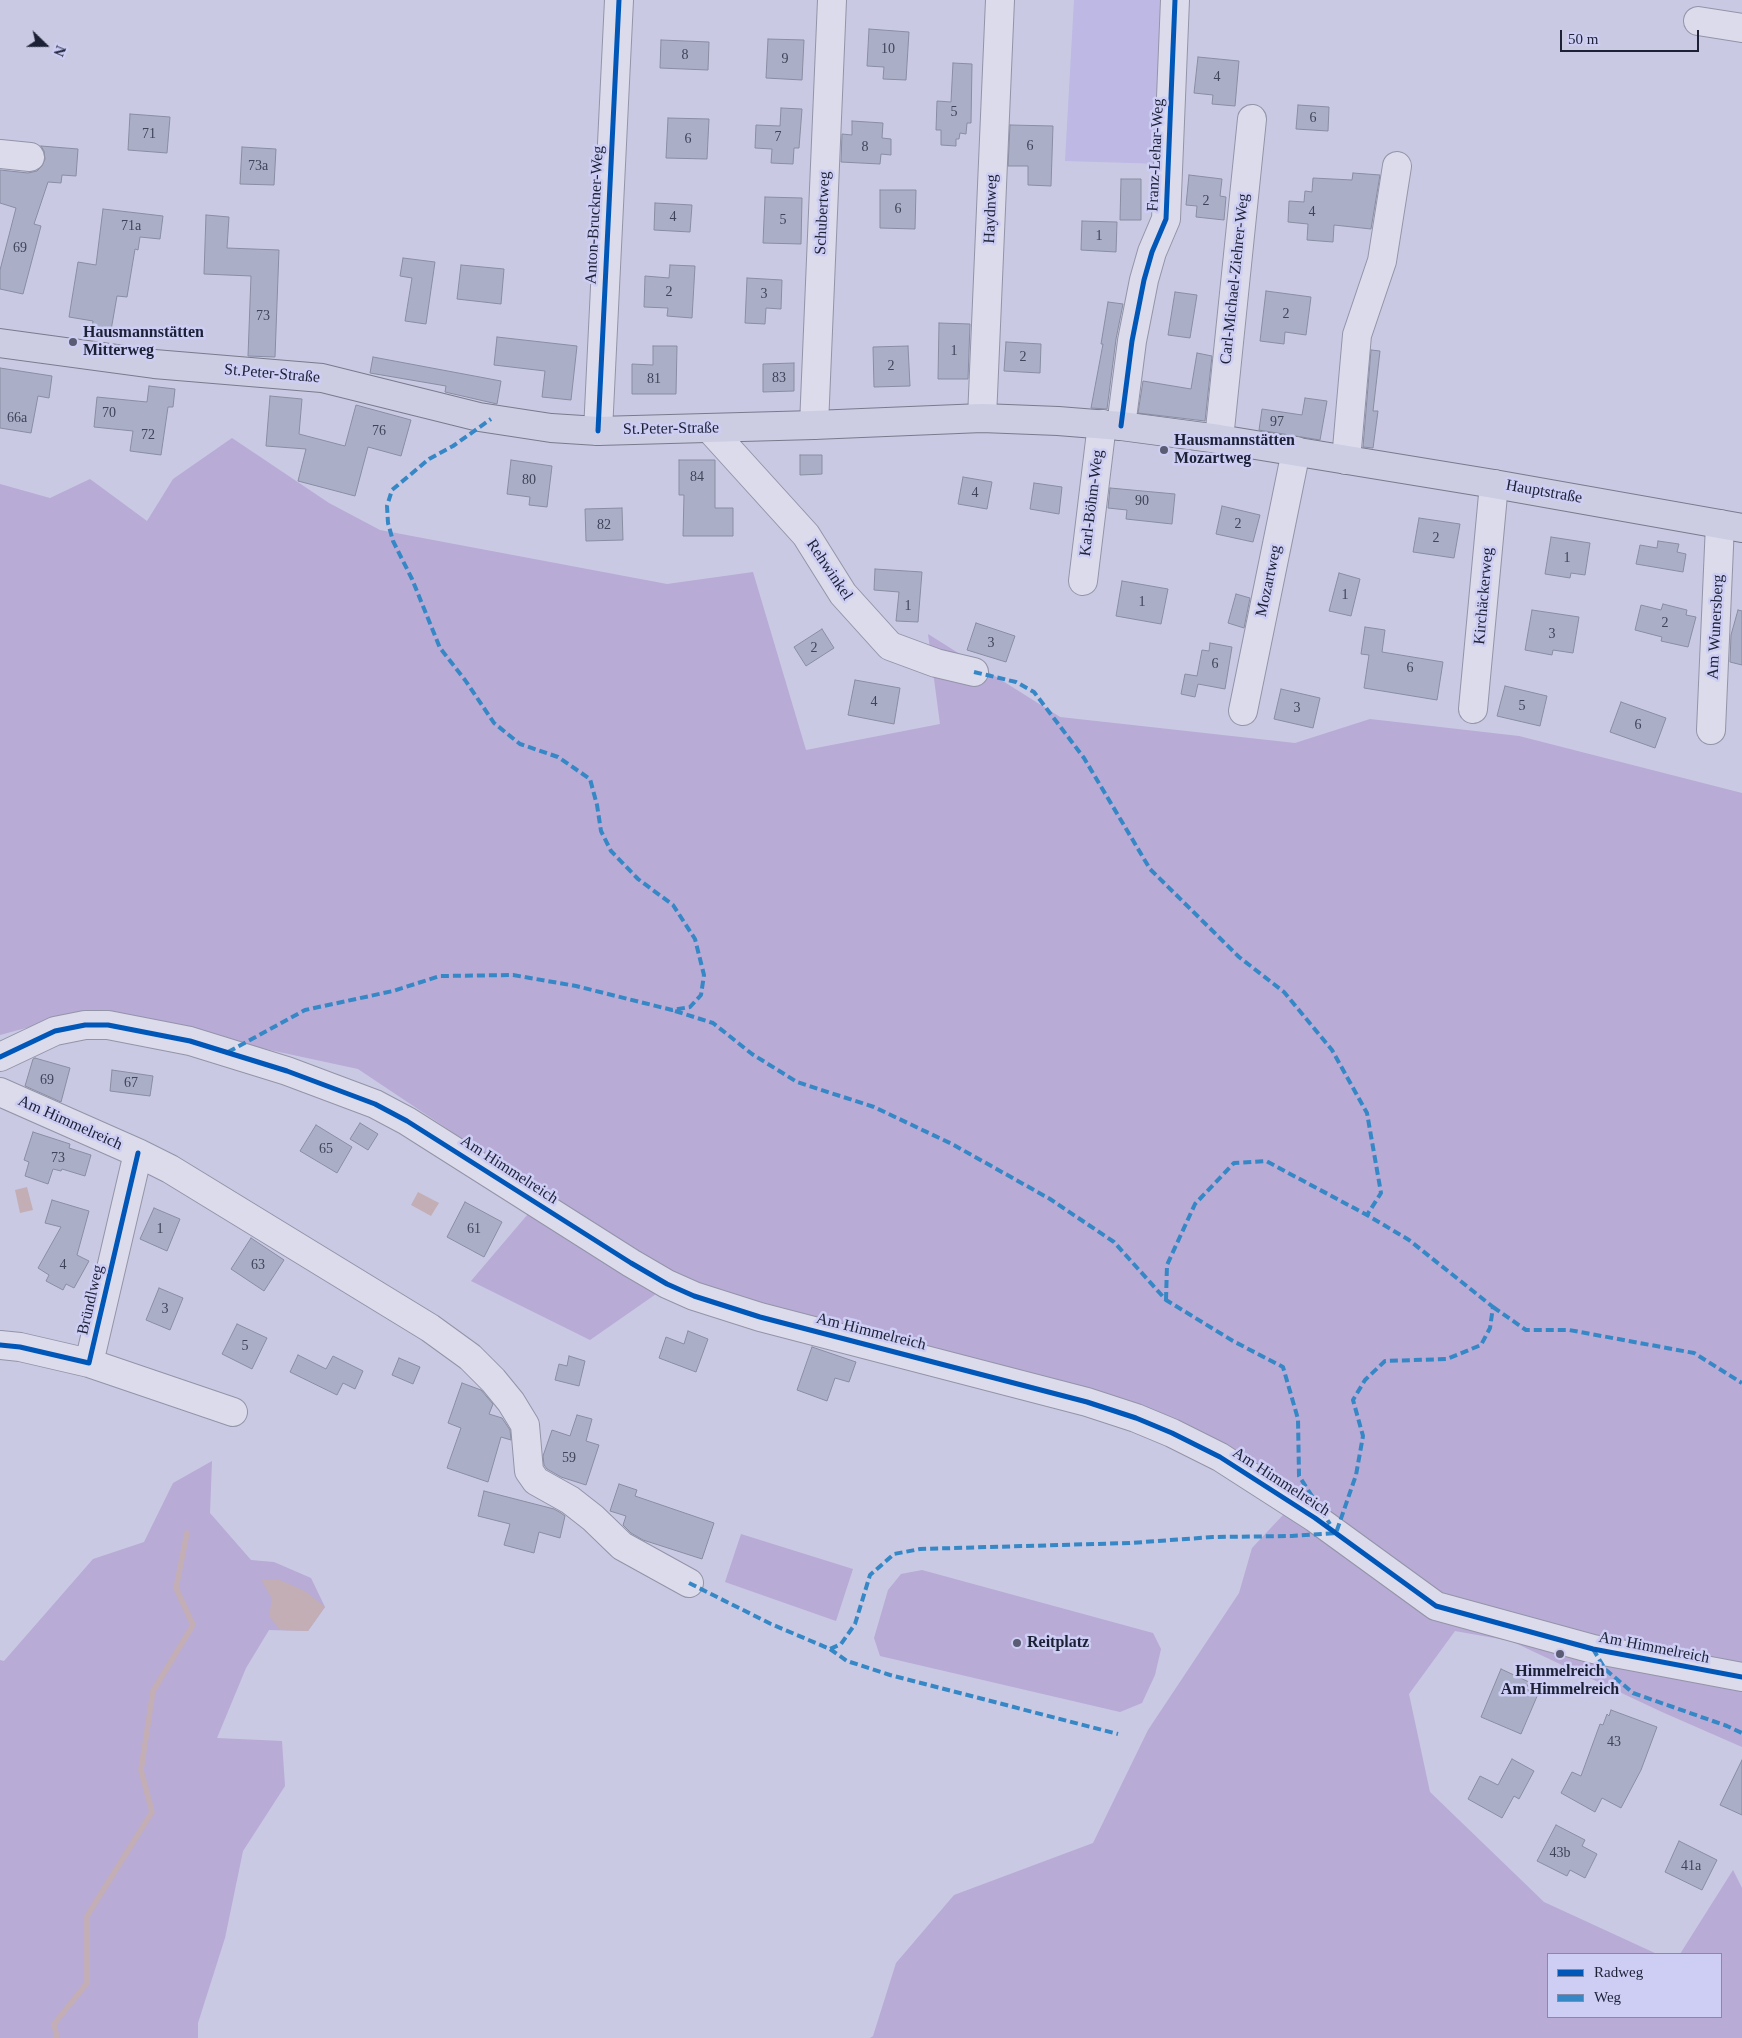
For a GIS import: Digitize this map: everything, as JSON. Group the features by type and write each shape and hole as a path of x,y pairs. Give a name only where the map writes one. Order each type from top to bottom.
{"main road":[{"name":"St.Peter-Straße","path":"0,343 154,364 322,378 479,416 551,428 598,431 982,418 1111,425 1218,439 1346,460"},
{"name":"Hauptstraße","path":"1346,460 1731,526"}],"street":[{"name":"Anton-Bruckner-Weg","path":"598,431 619,0"},
{"name":"Schubertweg","path":"814,425 832,0"},
{"name":"Haydnweg","path":"982,418 1000,0"},
{"name":"Franz-Lehar-Weg","path":"1111,425 1132,341 1144,280 1152,252 1166,219 1175,0"},
{"path":"1698,20 1742,28"},
{"name":"Carl-Michael-Ziehrer-Weg","path":"1218,439 1252,119"},
{"path":"0,154 30,157"},
{"path":"1346,460 1357,335 1382,261 1397,166"},
{"name":"Karl-Böhm-Weg","path":"1083,581 1111,425"},
{"name":"Rehwinkel","path":"709,428 806,535 844,594 890,646 936,663 974,672"},
{"name":"Mozartweg","path":"1243,711 1296,451"},
{"name":"Kirchäckerweg","path":"1473,709 1494,484"},
{"name":"Am Wunersberg","path":"1711,730 1731,526"},
{"name":"Am Himmelreich","path":"0,1057 55,1031 71,1026 108,1025 190,1041 287,1071 375,1104 407,1121 632,1263 667,1284 694,1296 760,1317 1077,1399 1136,1418 1172,1433 1220,1457 1315,1518 1436,1606 1593,1649 1742,1677"},
{"name":"Am Himmelreich","path":"0,1092 170,1169 415,1319 470,1357 505,1394 525,1425 529,1472 536,1481 570,1500 593,1518 622,1546 689,1583"},
{"name":"Bründlweg","path":"89,1363 138,1153"},
{"path":"0,1345 20,1347 89,1363 233,1412"}],"shaded area":[{"path":"1074,0 1169,0 1163,164 1065,161"},
{"path":"232,438 329,503 380,530 667,584 753,572 806,750 940,724 928,634 1060,717 1295,743 1370,719 1519,736 1742,793 1742,1747 1662,1712 1511,1641 1455,1631 1409,1694 1430,1792 1544,1902 1655,1953 1547,1953 1547,2018 1722,2018 1722,1953 1681,1953 1733,1870 1742,1888 1742,2038 870,2038 873,2036 896,1963 954,1895 1093,1843 1148,1730 1239,1593 1252,1548 1298,1499 1191,1426 1072,1385 897,1345 679,1278 590,1340 471,1281 545,1194 358,1069 89,1011 0,1035 0,484 50,498 90,479 147,521 173,479"},
{"path":"27,1187 33,1210 20,1213 15,1190"},
{"path":"418,1192 439,1203 431,1216 411,1205"},
{"path":"212,1461 210,1513 251,1560 274,1562 311,1578 325,1607 308,1631 269,1630 246,1668 217,1738 282,1741 285,1786 243,1851 225,1938 198,2023 198,2038 0,2038 0,1660 4,1661 93,1559 144,1542 173,1483"},
{"path":"741,1534 853,1569 836,1621 725,1582"},
{"name":"Reitplatz","path":"922,1570 1153,1633 1161,1649 1155,1675 1142,1703 1120,1712 880,1656 874,1638 888,1590 901,1574"},
{"path":"261,1579 280,1580 305,1591 325,1607 308,1631 280,1630 269,1616 272,1599"}],"building":[{"path":"869,29 909,32 906,80 883,79 884,67 867,66"},
{"path":"768,39 804,40 802,80 766,78"},
{"path":"661,40 709,42 708,70 660,68"},
{"path":"1198,57 1239,61 1235,106 1212,104 1213,95 1194,93"},
{"path":"953,63 972,64 971,123 967,123 966,134 960,133 959,139 956,139 956,146 941,145 941,130 936,130 937,101 951,102"},
{"path":"1298,105 1329,107 1328,131 1296,129"},
{"path":"781,108 802,109 799,148 794,148 793,164 771,163 772,149 755,148 756,125 780,126"},
{"path":"130,114 170,117 167,153 128,150"},
{"path":"668,118 709,119 707,159 666,158"},
{"path":"852,121 883,123 882,138 891,139 891,155 881,154 880,164 841,162 842,134 852,135"},
{"path":"1010,125 1053,126 1051,186 1028,185 1028,166 1008,166"},
{"path":"41,146 78,149 76,176 62,175 61,183 48,182 34,224 41,226 23,294 0,289 0,270 16,208 0,203 0,170 28,173 37,171 45,159"},
{"path":"242,147 276,149 274,185 240,184"},
{"path":"1353,173 1380,175 1371,229 1334,225 1333,242 1307,240 1308,224 1288,222 1289,201 1304,202 1305,191 1312,192 1313,178 1352,180"},
{"path":"1189,175 1222,179 1220,196 1226,197 1224,220 1196,217 1197,206 1186,205"},
{"path":"1121,179 1141,179 1141,220 1120,220"},
{"path":"880,190 916,190 915,229 880,228"},
{"path":"765,197 802,198 801,244 763,243"},
{"path":"655,203 692,205 690,232 654,230"},
{"path":"103,209 163,216 160,239 140,237 138,250 135,249 127,297 117,296 110,336 91,334 93,321 69,317 78,262 96,265"},
{"path":"206,215 229,217 227,248 279,250 275,357 248,356 251,276 204,274"},
{"path":"1082,221 1117,222 1116,252 1081,250"},
{"path":"403,258 435,262 426,324 405,321 412,278 400,276"},
{"path":"461,265 504,269 501,304 457,299"},
{"path":"670,265 695,266 692,318 667,316 668,308 644,307 645,276 669,278"},
{"path":"747,278 782,280 781,309 766,308 765,324 745,323"},
{"path":"1266,291 1311,297 1306,335 1285,332 1284,344 1260,341"},
{"path":"1175,292 1197,295 1190,338 1168,335"},
{"path":"1108,302 1123,304 1116,339 1107,409 1091,408 1103,344 1101,344"},
{"path":"939,323 970,324 968,379 938,379"},
{"path":"497,337 577,346 571,400 542,397 545,371 494,365"},
{"path":"1006,342 1041,344 1040,373 1004,371"},
{"path":"653,346 677,346 676,394 632,394 632,364 653,365"},
{"path":"908,346 910,386 874,387 873,347"},
{"path":"1371,350 1380,351 1373,411 1378,411 1373,448 1363,447"},
{"path":"1197,353 1212,356 1205,421 1138,413 1143,381 1191,389"},
{"path":"373,357 501,381 497,404 445,392 446,386 370,373"},
{"path":"794,363 794,391 763,392 763,364"},
{"path":"0,368 52,376 49,398 38,396 31,433 0,428"},
{"path":"149,386 175,389 173,407 168,407 161,455 130,451 133,431 94,427 97,397 147,402"},
{"path":"270,396 302,399 299,434 345,446 356,405 411,420 401,456 368,447 355,496 298,481 306,449 266,446"},
{"path":"1305,398 1327,401 1320,440 1259,430 1262,409 1302,415"},
{"path":"800,455 822,455 822,474 800,475"},
{"path":"511,460 552,466 547,507 529,505 530,497 507,494"},
{"path":"679,460 715,460 715,508 733,508 733,536 683,536 684,495 679,495"},
{"path":"963,477 992,482 987,509 958,504"},
{"path":"1034,483 1062,487 1059,514 1030,509"},
{"path":"1110,488 1175,494 1172,524 1126,519 1127,510 1108,508"},
{"path":"1222,506 1260,515 1253,542 1216,534"},
{"path":"622,508 623,540 586,541 585,509"},
{"path":"1419,518 1460,524 1454,558 1413,552"},
{"path":"1551,537 1590,543 1585,575 1571,573 1570,578 1545,574"},
{"path":"1658,541 1679,544 1677,552 1686,554 1683,572 1636,564 1640,545 1657,548"},
{"path":"875,569 922,572 918,622 896,621 899,592 874,590"},
{"path":"1339,573 1360,579 1351,616 1329,611"},
{"path":"1122,581 1168,589 1161,624 1116,616"},
{"path":"1236,594 1250,598 1244,628 1228,623"},
{"path":"1663,604 1687,610 1686,615 1696,617 1688,647 1661,641 1662,637 1635,630 1641,605 1661,610"},
{"path":"1532,610 1579,617 1573,653 1553,650 1552,655 1525,650"},
{"path":"1738,610 1742,611 1742,665 1730,662 1731,635"},
{"path":"976,623 1015,636 1006,662 967,650"},
{"path":"1365,627 1385,630 1382,652 1443,662 1437,700 1364,688 1369,655 1361,654"},
{"path":"822,629 834,648 806,666 794,647"},
{"path":"1210,643 1232,647 1225,689 1198,684 1195,697 1181,694 1185,674 1197,676 1202,650 1209,651"},
{"path":"855,680 900,688 894,724 848,715"},
{"path":"1505,686 1547,696 1540,726 1497,716"},
{"path":"1281,689 1320,698 1313,728 1274,719"},
{"path":"1621,702 1666,718 1655,748 1610,732"},
{"path":"33,1059 70,1068 61,1102 25,1086"},
{"path":"112,1070 153,1076 150,1096 110,1091"},
{"path":"360,1123 378,1134 368,1150 350,1139"},
{"path":"316,1125 352,1147 337,1173 300,1151"},
{"path":"33,1132 70,1144 69,1148 91,1155 85,1176 62,1169 61,1171 53,1169 48,1184 25,1176 29,1162 24,1160"},
{"path":"52,1200 89,1211 77,1255 89,1261 74,1288 66,1284 63,1290 46,1281 49,1275 38,1268 61,1227 45,1223"},
{"path":"465,1202 502,1222 484,1257 447,1237"},
{"path":"154,1208 180,1219 167,1251 140,1239"},
{"path":"251,1238 284,1260 264,1291 231,1269"},
{"path":"159,1288 183,1298 170,1330 146,1320"},
{"path":"237,1324 267,1338 252,1369 222,1354"},
{"path":"688,1331 708,1339 696,1372 659,1358 666,1337 684,1344"},
{"path":"812,1347 856,1362 849,1382 835,1378 827,1401 797,1390"},
{"path":"298,1355 326,1369 333,1356 363,1371 355,1389 343,1383 337,1395 290,1372"},
{"path":"569,1356 585,1361 579,1386 555,1380 559,1364 567,1366"},
{"path":"399,1358 420,1367 413,1384 392,1375"},
{"path":"462,1383 481,1390 493,1404 489,1414 502,1418 510,1430 511,1440 501,1437 488,1482 447,1468 461,1428 448,1423"},
{"path":"577,1415 592,1419 586,1441 599,1445 586,1485 561,1477 547,1469 544,1465 543,1456 552,1430 570,1436"},
{"path":"619,1484 637,1490 635,1496 714,1523 702,1559 643,1540 631,1533 623,1525 626,1516 610,1511"},
{"path":"484,1491 554,1509 561,1513 565,1516 560,1538 539,1532 534,1553 504,1545 510,1524 478,1516"},
{"path":"1501,1669 1529,1682 1526,1689 1538,1694 1521,1734 1481,1717"},
{"path":"1611,1710 1657,1727 1641,1770 1621,1808 1602,1798 1595,1812 1561,1793 1572,1772 1581,1776 1600,1724 1603,1725 1607,1714 1609,1716"},
{"path":"1512,1759 1534,1771 1519,1799 1514,1796 1502,1818 1468,1799 1480,1776 1498,1785"},
{"path":"1742,1760 1742,1815 1720,1805"},
{"path":"1556,1825 1585,1840 1582,1846 1597,1854 1585,1878 1570,1870 1567,1876 1537,1861"},
{"path":"1679,1841 1717,1860 1702,1890 1665,1872"}],"waterway":[{"path":"57,2038 54,2024 87,1983 87,1916 152,1812 141,1770 153,1691 193,1625 176,1588 187,1533"}],"marked path":[{"path":"228,1052 305,1010 393,991 440,976 513,975 576,986 672,1010 690,1007 701,995 704,975 695,939 673,905 638,879 611,851 601,831 590,779 558,757 520,744 494,723 465,680 440,648 412,579 393,541 388,523 387,506 392,490 429,459 453,446 491,419"},
{"path":"974,672 1016,682 1034,692 1084,758 1150,869 1239,957 1284,992 1332,1050 1367,1113 1381,1193 1367,1215"},
{"path":"675,1011 713,1023 752,1054 797,1082 874,1107 952,1144 1050,1199 1114,1242 1166,1300 1233,1341 1283,1367 1298,1419 1299,1476 1330,1524"},
{"path":"1166,1300 1167,1265 1195,1204 1234,1163 1266,1161 1367,1215 1409,1240 1493,1307 1490,1328 1481,1345 1447,1359 1385,1361 1365,1380 1353,1400 1363,1436 1356,1475 1336,1533"},
{"path":"1493,1307 1526,1330 1569,1330 1694,1353 1742,1383"},
{"path":"689,1583 771,1624 830,1649 841,1644 855,1624 870,1575 894,1554 920,1549 1130,1543 1213,1537 1292,1536 1336,1533"},
{"path":"830,1649 847,1661 890,1675 1118,1734"},
{"path":"1593,1649 1605,1669 1633,1693 1742,1733"}],"cycle path":[{"path":"598,431 619,0"},
{"path":"1121,426 1132,341 1144,280 1152,252 1166,219 1175,0"},
{"path":"0,1057 55,1031 85,1025 108,1025 190,1041 287,1071 375,1104 407,1121 631,1263 667,1284 694,1296 760,1317 1087,1402 1136,1418 1172,1433 1220,1457 1315,1518 1436,1606 1593,1649 1742,1677"},
{"path":"0,1345 20,1347 89,1363 138,1153"}],"place":[{"name":"Hausmannstätten Mitterweg","path":"73,342"},
{"name":"Hausmannstätten Mozartweg","path":"1164,450"},
{"name":"Reitplatz","path":"1017,1643"},
{"name":"Himmelreich Am Himmelreich","path":"1560,1654"}]}
